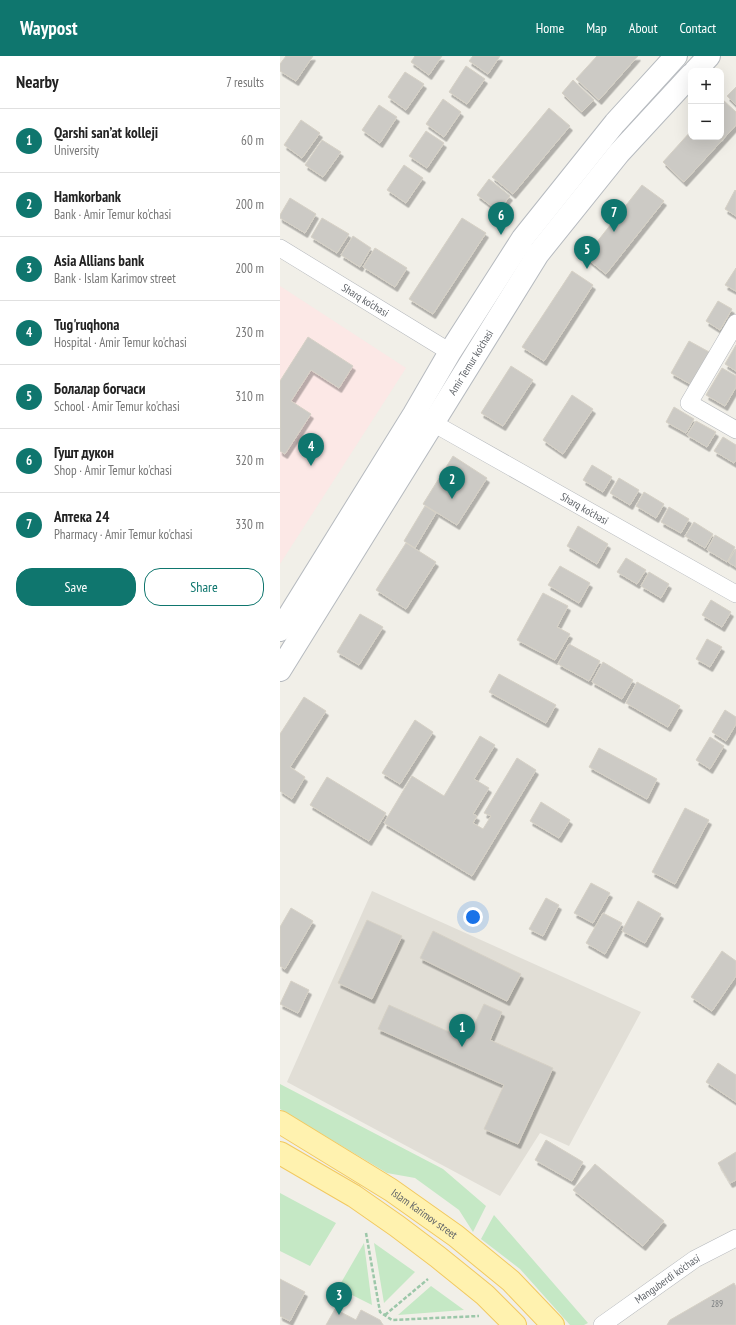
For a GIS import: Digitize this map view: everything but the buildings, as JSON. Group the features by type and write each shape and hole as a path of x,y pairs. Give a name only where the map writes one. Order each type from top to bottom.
{"main road":[{"name":"Amir Temur ko'chasi","path":"280,630 450,352 523,238 615,123 676,56"},
{"path":"698,68 709,56"},
{"name":"Amir Temur ko'chasi","path":"280,670 538,254 619,153 688,78"},
{"name":"Islam Karimov street","path":"280,1122 391,1190 456,1236 511,1281 553,1325"},
{"path":"280,1153 354,1196 403,1231 486,1294 515,1325"}],"street":[{"name":"Sharq ko‘chasi","path":"280,248 450,352"},
{"path":"736,323 689,403 736,430"},
{"name":"Sharq ko'chasi","path":"433,423 736,594"},
{"name":"Manguberdi ko'chasi","path":"602,1325 695,1259 736,1238"}],"path":[{"path":"366,1233 380,1312 392,1320 479,1316"},
{"path":"385,1315 428,1279"}],"shaded area":[{"path":"280,286 406,368 280,564"},
{"path":"372,891 641,1012 569,1146 540,1133 500,1196 287,1082"}],"green space":[{"path":"280,1084 443,1169 486,1206 473,1232 459,1210 415,1178 387,1173 280,1109"},
{"path":"280,1193 336,1223 310,1266 280,1251"},
{"path":"494,1215 588,1323 584,1325 570,1325 520,1269 481,1239"},
{"path":"364,1243 372,1305 338,1288"},
{"path":"374,1243 415,1272 384,1303"},
{"path":"431,1286 464,1310 398,1315"}],"place":[{"name":"Аптека 24","path":"614,232"},
{"name":"Гушт дукон","path":"501,235"},
{"name":"Болалар богчаси","path":"587,269"},
{"name":"Tug'ruqhona","path":"311,466"},
{"name":"Hamkorbank","path":"452,499"},
{"name":"Qarshi san’at kolleji","path":"462,1047"},
{"name":"Asia Allians bank","path":"339,1315"}]}
